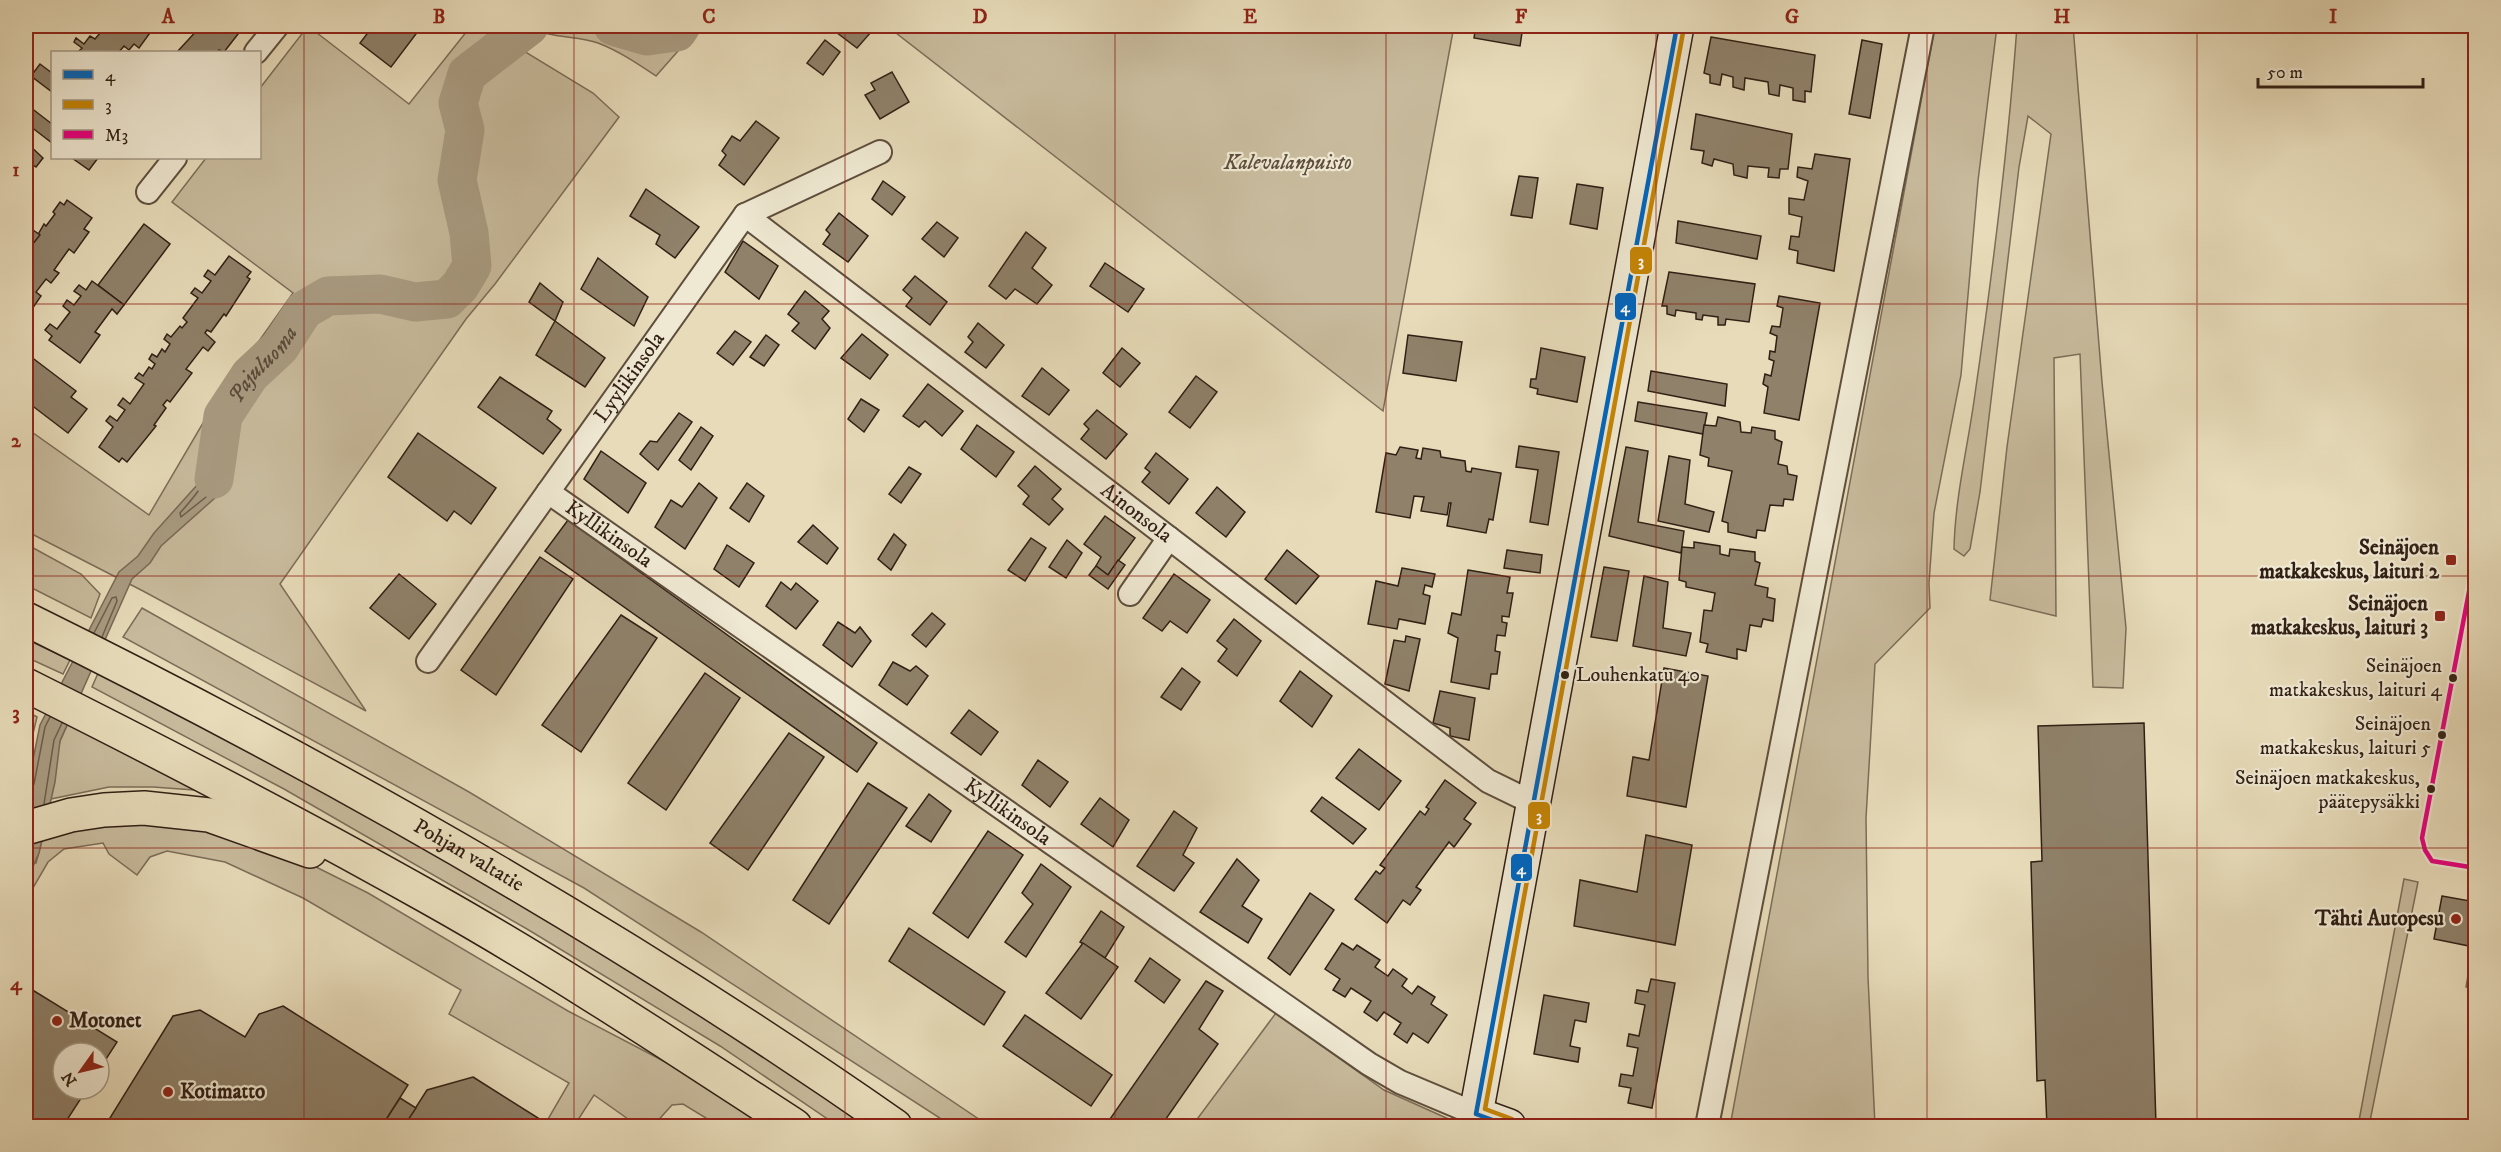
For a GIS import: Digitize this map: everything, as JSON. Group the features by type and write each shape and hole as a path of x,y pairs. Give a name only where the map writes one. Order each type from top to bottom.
{"highway":[{"name":"Pohjan valtatie","path":"26,619 301,762 565,911 805,1064 894,1126"},
{"path":"33,688 222,784 432,899 684,1054 795,1126"},
{"path":"26,828 71,814 104,810 144,808 209,815 281,839 432,899"}],"street":[{"path":"257,51 277,26"},
{"path":"1509,1126 1474,1120 1677,26"},
{"path":"1707,1126 1923,26"},
{"name":"Lyylikinsola","path":"428,662 745,215 880,152"},
{"path":"148,192 174,159"},
{"name":"Ainonsola","path":"745,215 1488,781 1533,803"},
{"name":"Kyllikinsola","path":"548,492 1369,1064 1474,1120"},
{"path":"1130,594 1169,538"}],"green space":[{"path":"308,26 409,104 471,26 500,26 522,50 593,93 619,117 495,284 466,319 280,584 366,711 26,531 26,428 149,515 213,406 293,293 172,202 205,159 261,159 261,87"},
{"path":"531,26 700,26 656,76 621,54 598,43 545,33"},
{"name":"Kalevalanpuisto","path":"887,26 1454,26 1383,411"},
{"path":"1935,26 1997,26 1978,181 1961,375 1934,513 1929,583 1930,608 1875,664 1866,818 1868,977 1875,1126 1730,1126"},
{"path":"2017,26 2073,26 2102,382 2126,628 2123,688 2093,687 2080,354 2054,358 2056,616 1990,600 2007,447 2051,134 2028,116 2019,167 1980,492 1970,549 1964,556 1954,549 1959,493 1999,214"},
{"path":"26,544 81,574 100,594 91,618 26,585"},
{"path":"142,608 469,792 701,932 989,1126 952,1126 584,888 123,637"},
{"path":"26,639 70,660 63,674 26,657"},
{"path":"99,671 235,741 632,967 875,1126 838,1126 720,1046 527,929 284,789 92,687"},
{"path":"26,711 37,717 26,763"},
{"path":"69,721 208,791 109,787 46,800 60,741"},
{"path":"106,822 221,830 290,854 368,893 568,1011 696,1078 771,1126 719,1126 683,1104 672,1105 653,1126 638,1126 594,1095 574,1126 544,1126 569,1083 449,1014 461,990 303,898 225,862 167,851 150,857 137,875 109,854 103,843 64,849 48,862 26,900 26,863 36,863 43,837"},
{"path":"2404,879 2418,882 2369,1126 2358,1126"},
{"path":"2475,937 2475,989 2466,987"},
{"path":"1276,1013 1384,1090 1453,1121 1451,1126 1192,1126"}],"water":[{"path":"231,423 229,471 216,497 161,546 150,563 132,579 60,741 55,782 39,853 26,882 26,794 40,725 119,572 138,556 154,533 198,484 207,459 210,434"}],"building":[{"path":"106,26 148,26 152,30 139,48 134,44 129,50 124,46 120,51 79,51 82,48 74,42 76,38 84,44 90,36 95,39"},
{"path":"201,26 237,26 234,30 238,34 225,51 178,51"},
{"path":"373,26 422,26 391,67 360,43"},
{"path":"836,26 865,26 872,31 857,48 832,29"},
{"path":"1476,26 1523,26 1520,46 1474,38"},
{"path":"1711,37 1815,55 1811,92 1805,91 1805,102 1793,100 1793,88 1780,85 1779,96 1769,94 1768,82 1745,78 1744,90 1733,87 1733,77 1722,74 1720,85 1710,83 1710,75 1704,73"},
{"path":"825,40 840,52 823,75 807,63"},
{"path":"1862,40 1882,44 1870,118 1849,114"},
{"path":"40,64 51,72 51,91 31,76"},
{"path":"892,72 909,102 880,119 865,95 875,90 871,83"},
{"path":"26,104 51,123 51,142 26,123"},
{"path":"1696,114 1792,134 1788,169 1780,169 1779,178 1768,177 1769,168 1748,166 1747,178 1734,175 1733,164 1714,159 1712,166 1702,163 1704,151 1691,149"},
{"path":"756,121 779,138 744,185 719,165 726,155 722,151 732,136 740,141"},
{"path":"26,142 43,158 36,167 30,163 26,168"},
{"path":"1815,154 1850,159 1834,271 1797,263 1798,251 1789,249 1791,236 1799,237 1802,217 1789,214 1789,198 1804,200 1808,181 1797,177 1798,167 1812,169"},
{"path":"73,159 97,159 89,170"},
{"path":"1519,176 1538,178 1532,218 1511,215"},
{"path":"883,181 905,197 892,215 872,199"},
{"path":"1577,184 1603,188 1597,229 1570,224"},
{"path":"646,189 699,227 675,258 656,244 660,235 630,216"},
{"path":"67,200 92,218 84,229 89,232 74,253 69,249 54,270 59,273 51,283 46,279 36,292 41,296 30,312 26,309 26,248 29,243 32,245 44,224 46,226 55,214 53,212 60,202 64,205"},
{"path":"839,213 868,236 848,262 823,244 830,234 826,230"},
{"path":"1678,221 1761,236 1757,259 1676,243"},
{"path":"937,222 958,238 944,257 922,239"},
{"path":"144,224 170,244 124,305 98,285"},
{"path":"33,230 40,235 32,245 26,241"},
{"path":"1026,232 1046,248 1032,268 1052,285 1037,304 1015,289 1006,299 989,286"},
{"path":"743,241 778,266 759,299 725,272"},
{"path":"229,256 251,272 247,277 250,279 226,316 224,314 211,332 207,330 205,333 215,342 208,351 203,347 186,369 192,373 170,402 167,400 163,405 166,408 154,425 156,426 127,462 122,458 119,462 99,447 113,427 106,421 110,416 117,421 125,410 118,405 123,398 130,404 144,384 135,378 139,373 143,376 149,367 152,369 155,364 149,359 152,354 157,357 162,349 165,352 170,344 164,339 167,334 171,337 180,326 182,328 187,322 183,318 198,298 191,293 195,288 202,293 211,281 204,276 208,270 215,275"},
{"path":"598,258 648,297 634,326 581,289"},
{"path":"1105,263 1144,289 1128,312 1090,286"},
{"path":"1669,272 1755,284 1749,322 1726,319 1725,325 1718,325 1718,317 1703,315 1702,320 1696,319 1696,313 1676,310 1675,316 1667,314 1667,306 1662,306"},
{"path":"915,276 947,302 930,325 906,306 912,298 903,290"},
{"path":"92,281 124,305 117,314 112,309 95,332 100,335 80,363 49,340 52,336 45,330 50,324 57,329 70,312 63,306 67,300 74,305 81,296 74,291 79,285 86,290"},
{"path":"540,283 563,302 555,321 529,302"},
{"path":"805,291 829,311 822,319 830,328 815,349 792,331 799,323 788,314"},
{"path":"1779,296 1820,303 1799,420 1764,413 1768,387 1763,384 1765,374 1771,376 1774,361 1769,359 1770,351 1775,352 1777,336 1770,333 1772,326 1780,327 1783,308 1777,306"},
{"path":"555,321 605,358 585,387 536,355"},
{"path":"978,323 1004,345 986,368 965,352 973,342 968,337"},
{"path":"735,331 751,342 733,365 717,353"},
{"path":"862,334 888,355 870,379 841,358"},
{"path":"766,335 779,345 764,366 750,357"},
{"path":"1408,335 1462,342 1456,381 1403,373"},
{"path":"1122,348 1140,363 1120,387 1103,373"},
{"path":"1541,348 1585,357 1577,402 1537,394 1538,389 1530,387 1531,379 1536,379"},
{"path":"26,353 76,391 71,397 87,409 68,433 26,401"},
{"path":"1042,368 1069,390 1049,415 1022,396"},
{"path":"1651,371 1727,384 1725,406 1648,391"},
{"path":"1196,376 1217,392 1190,428 1169,412"},
{"path":"500,377 552,411 547,419 561,430 543,454 478,407"},
{"path":"928,384 963,411 942,436 925,421 919,427 903,416"},
{"path":"861,399 879,410 864,432 848,419"},
{"path":"1638,402 1707,413 1703,434 1635,421"},
{"path":"1097,410 1127,434 1106,459 1081,439 1089,429 1084,424"},
{"path":"679,413 692,422 658,470 640,454 650,441 657,442"},
{"path":"1718,417 1740,422 1741,432 1751,433 1752,427 1775,431 1775,439 1782,442 1778,464 1787,466 1788,474 1797,476 1793,500 1784,499 1783,506 1770,505 1765,531 1757,530 1756,538 1728,532 1728,523 1722,521 1732,471 1708,466 1709,458 1700,455 1704,425 1716,426"},
{"path":"977,425 1014,452 996,477 961,449"},
{"path":"701,427 713,436 691,470 679,460"},
{"path":"418,433 496,488 471,524 454,511 447,521 388,477"},
{"path":"1519,446 1559,452 1548,525 1530,522 1538,470 1516,467"},
{"path":"1400,447 1418,450 1416,458 1421,459 1423,448 1440,451 1441,457 1465,461 1466,471 1471,472 1472,468 1501,473 1493,520 1489,519 1486,533 1447,526 1451,503 1449,503 1447,515 1421,511 1424,497 1414,496 1410,518 1376,512 1386,453 1396,455"},
{"path":"1626,447 1648,451 1638,522 1684,531 1681,553 1609,536"},
{"path":"601,451 646,483 628,513 584,479"},
{"path":"1156,453 1188,479 1169,504 1142,482 1150,472 1145,468"},
{"path":"1669,456 1690,460 1685,504 1714,512 1709,532 1658,521"},
{"path":"1035,466 1061,489 1052,499 1063,509 1049,525 1023,504 1029,496 1018,486"},
{"path":"909,467 921,474 901,503 889,494"},
{"path":"699,483 717,498 685,549 655,527 671,500 682,507"},
{"path":"747,483 764,496 749,522 730,508"},
{"path":"1217,487 1245,512 1226,537 1196,513"},
{"path":"1105,516 1135,538 1108,575 1096,566 1101,557 1084,544"},
{"path":"568,520 877,743 857,772 545,551"},
{"path":"813,525 838,548 827,564 798,542"},
{"path":"894,534 906,545 891,570 878,559"},
{"path":"1031,538 1046,548 1025,581 1008,570"},
{"path":"1067,540 1082,553 1066,578 1049,567"},
{"path":"1694,542 1720,546 1720,554 1729,556 1730,549 1755,552 1755,561 1760,563 1755,585 1768,588 1767,597 1775,599 1773,621 1763,619 1761,627 1750,625 1746,651 1737,649 1737,659 1706,652 1708,644 1700,642 1704,610 1712,611 1715,593 1686,587 1686,582 1679,580 1682,547 1694,548"},
{"path":"727,545 754,563 739,587 714,569"},
{"path":"1287,550 1319,576 1296,604 1265,579"},
{"path":"1507,550 1542,555 1540,573 1504,568"},
{"path":"540,557 573,579 496,695 461,670"},
{"path":"1118,560 1125,565 1108,589 1089,575 1096,566 1108,575"},
{"path":"1604,567 1629,571 1617,641 1591,637"},
{"path":"1402,568 1435,574 1432,587 1425,585 1423,594 1430,596 1425,624 1399,619 1397,629 1368,624 1376,581 1398,586"},
{"path":"1468,570 1510,577 1507,593 1513,593 1509,617 1502,616 1502,622 1507,623 1505,636 1497,635 1495,651 1500,652 1497,674 1491,674 1489,689 1451,682 1458,638 1448,633 1452,613 1461,615"},
{"path":"399,574 436,604 409,639 370,608"},
{"path":"1174,574 1210,600 1187,633 1170,621 1162,631 1143,618"},
{"path":"1644,576 1668,582 1663,628 1691,633 1686,656 1633,646"},
{"path":"781,582 791,590 796,583 818,601 796,629 766,606"},
{"path":"932,613 945,624 926,647 912,635"},
{"path":"621,615 657,638 581,752 542,725"},
{"path":"1234,619 1261,641 1237,676 1218,661 1227,649 1217,641"},
{"path":"838,622 855,633 860,627 871,641 852,667 823,645"},
{"path":"1406,636 1420,639 1409,691 1385,684 1394,640 1405,642"},
{"path":"893,662 910,671 916,666 928,676 907,705 879,685"},
{"path":"1182,668 1200,682 1181,710 1161,697"},
{"path":"1664,668 1708,676 1686,807 1627,796 1633,757 1649,760"},
{"path":"1300,671 1332,696 1312,727 1280,701"},
{"path":"705,673 740,698 666,810 628,783"},
{"path":"1440,691 1475,698 1469,740 1450,736 1450,728 1433,723"},
{"path":"969,710 998,732 981,755 951,733"},
{"path":"2144,723 2156,1126 2047,1126 2045,1080 2037,1081 2031,862 2042,861 2038,726"},
{"path":"789,733 824,757 748,870 710,843"},
{"path":"1359,749 1401,781 1379,810 1336,778"},
{"path":"1038,760 1068,782 1050,807 1022,785"},
{"path":"1445,780 1476,803 1464,819 1471,824 1454,847 1449,842 1416,887 1421,890 1410,905 1403,900 1387,923 1355,899 1376,871 1380,874 1385,868 1380,865 1420,811 1425,815 1429,809 1426,807"},
{"path":"868,783 907,808 829,924 793,900"},
{"path":"929,794 951,811 931,842 906,826"},
{"path":"1322,797 1366,829 1353,844 1311,811"},
{"path":"1100,798 1129,820 1113,847 1081,824"},
{"path":"1174,811 1197,828 1183,855 1194,863 1174,891 1137,866"},
{"path":"988,831 1023,855 968,938 933,913"},
{"path":"1646,835 1692,845 1675,945 1574,926 1580,880 1637,892"},
{"path":"1237,859 1259,880 1242,906 1262,919 1248,943 1200,912"},
{"path":"1041,864 1071,887 1026,957 1005,942 1033,904 1022,893"},
{"path":"1310,893 1334,910 1290,975 1268,958"},
{"name":"Tähti Autopesu","path":"2442,896 2476,902 2474,947 2434,939"},
{"path":"1101,911 1124,927 1105,958 1080,942"},
{"path":"909,928 1005,992 984,1025 889,961"},
{"path":"1083,943 1118,967 1081,1019 1046,993"},
{"path":"1342,943 1353,950 1357,945 1380,960 1375,967 1388,976 1393,969 1407,979 1402,986 1412,994 1418,986 1435,997 1431,1004 1447,1015 1428,1043 1413,1033 1407,1043 1394,1034 1401,1023 1384,1012 1377,1021 1364,1012 1371,1001 1351,988 1345,997 1333,990 1340,979 1325,969"},
{"path":"1150,958 1180,980 1164,1003 1135,981"},
{"path":"1651,979 1675,983 1652,1108 1628,1103 1631,1088 1619,1086 1621,1074 1633,1076 1638,1048 1627,1046 1629,1034 1639,1036 1645,1005 1635,1003 1637,990 1648,992"},
{"path":"1206,981 1223,991 1199,1029 1218,1044 1161,1126 1120,1126 1110,1119"},
{"path":"26,986 117,1042 111,1051 111,1041 51,1041 51,1101 79,1101 63,1126 26,1126"},
{"path":"1544,995 1589,1003 1586,1022 1575,1020 1570,1046 1580,1048 1578,1062 1534,1054"},
{"path":"283,1006 408,1085 382,1126 105,1126 173,1016 200,1010 245,1037 259,1014"},
{"path":"1025,1015 1112,1075 1091,1106 1003,1046"},
{"path":"473,1077 546,1123 544,1126 404,1126 427,1090"},
{"path":"400,1098 416,1108 404,1126 382,1126"}],"waterway":[{"name":"Pajuluoma","path":"214,479 223,416 250,375 280,347 304,310 328,296 380,294 415,302 447,299 460,286 472,266 469,233 457,180 465,130 458,103 467,74 529,26"},
{"name":"Pajuluoma","path":"613,26 647,36 677,32 681,26"}],"transit line":[{"name":"4","path":"1509,1126 1476,1114 1677,26"},
{"name":"3","path":"1512,1119 1485,1109 1684,27"},
{"name":"M3","path":"2476,555 2422,838 2425,850 2432,861 2476,868"}],"place":[{"name":"Seinäjoen matkakeskus, laituri 2","path":"2451,560"},
{"name":"Seinäjoen matkakeskus, laituri 3","path":"2440,616"},
{"name":"Louhenkatu 40","path":"1565,675"},
{"name":"Seinäjoen matkakeskus, laituri 4","path":"2453,678"},
{"name":"Seinäjoen matkakeskus, laituri 5","path":"2442,735"},
{"name":"Seinäjoen matkakeskus, päätepysäkki","path":"2431,789"},
{"name":"Tähti Autopesu","path":"2456,919"},
{"name":"Motonet","path":"57,1021"},
{"name":"Kotimatto","path":"168,1092"}]}
